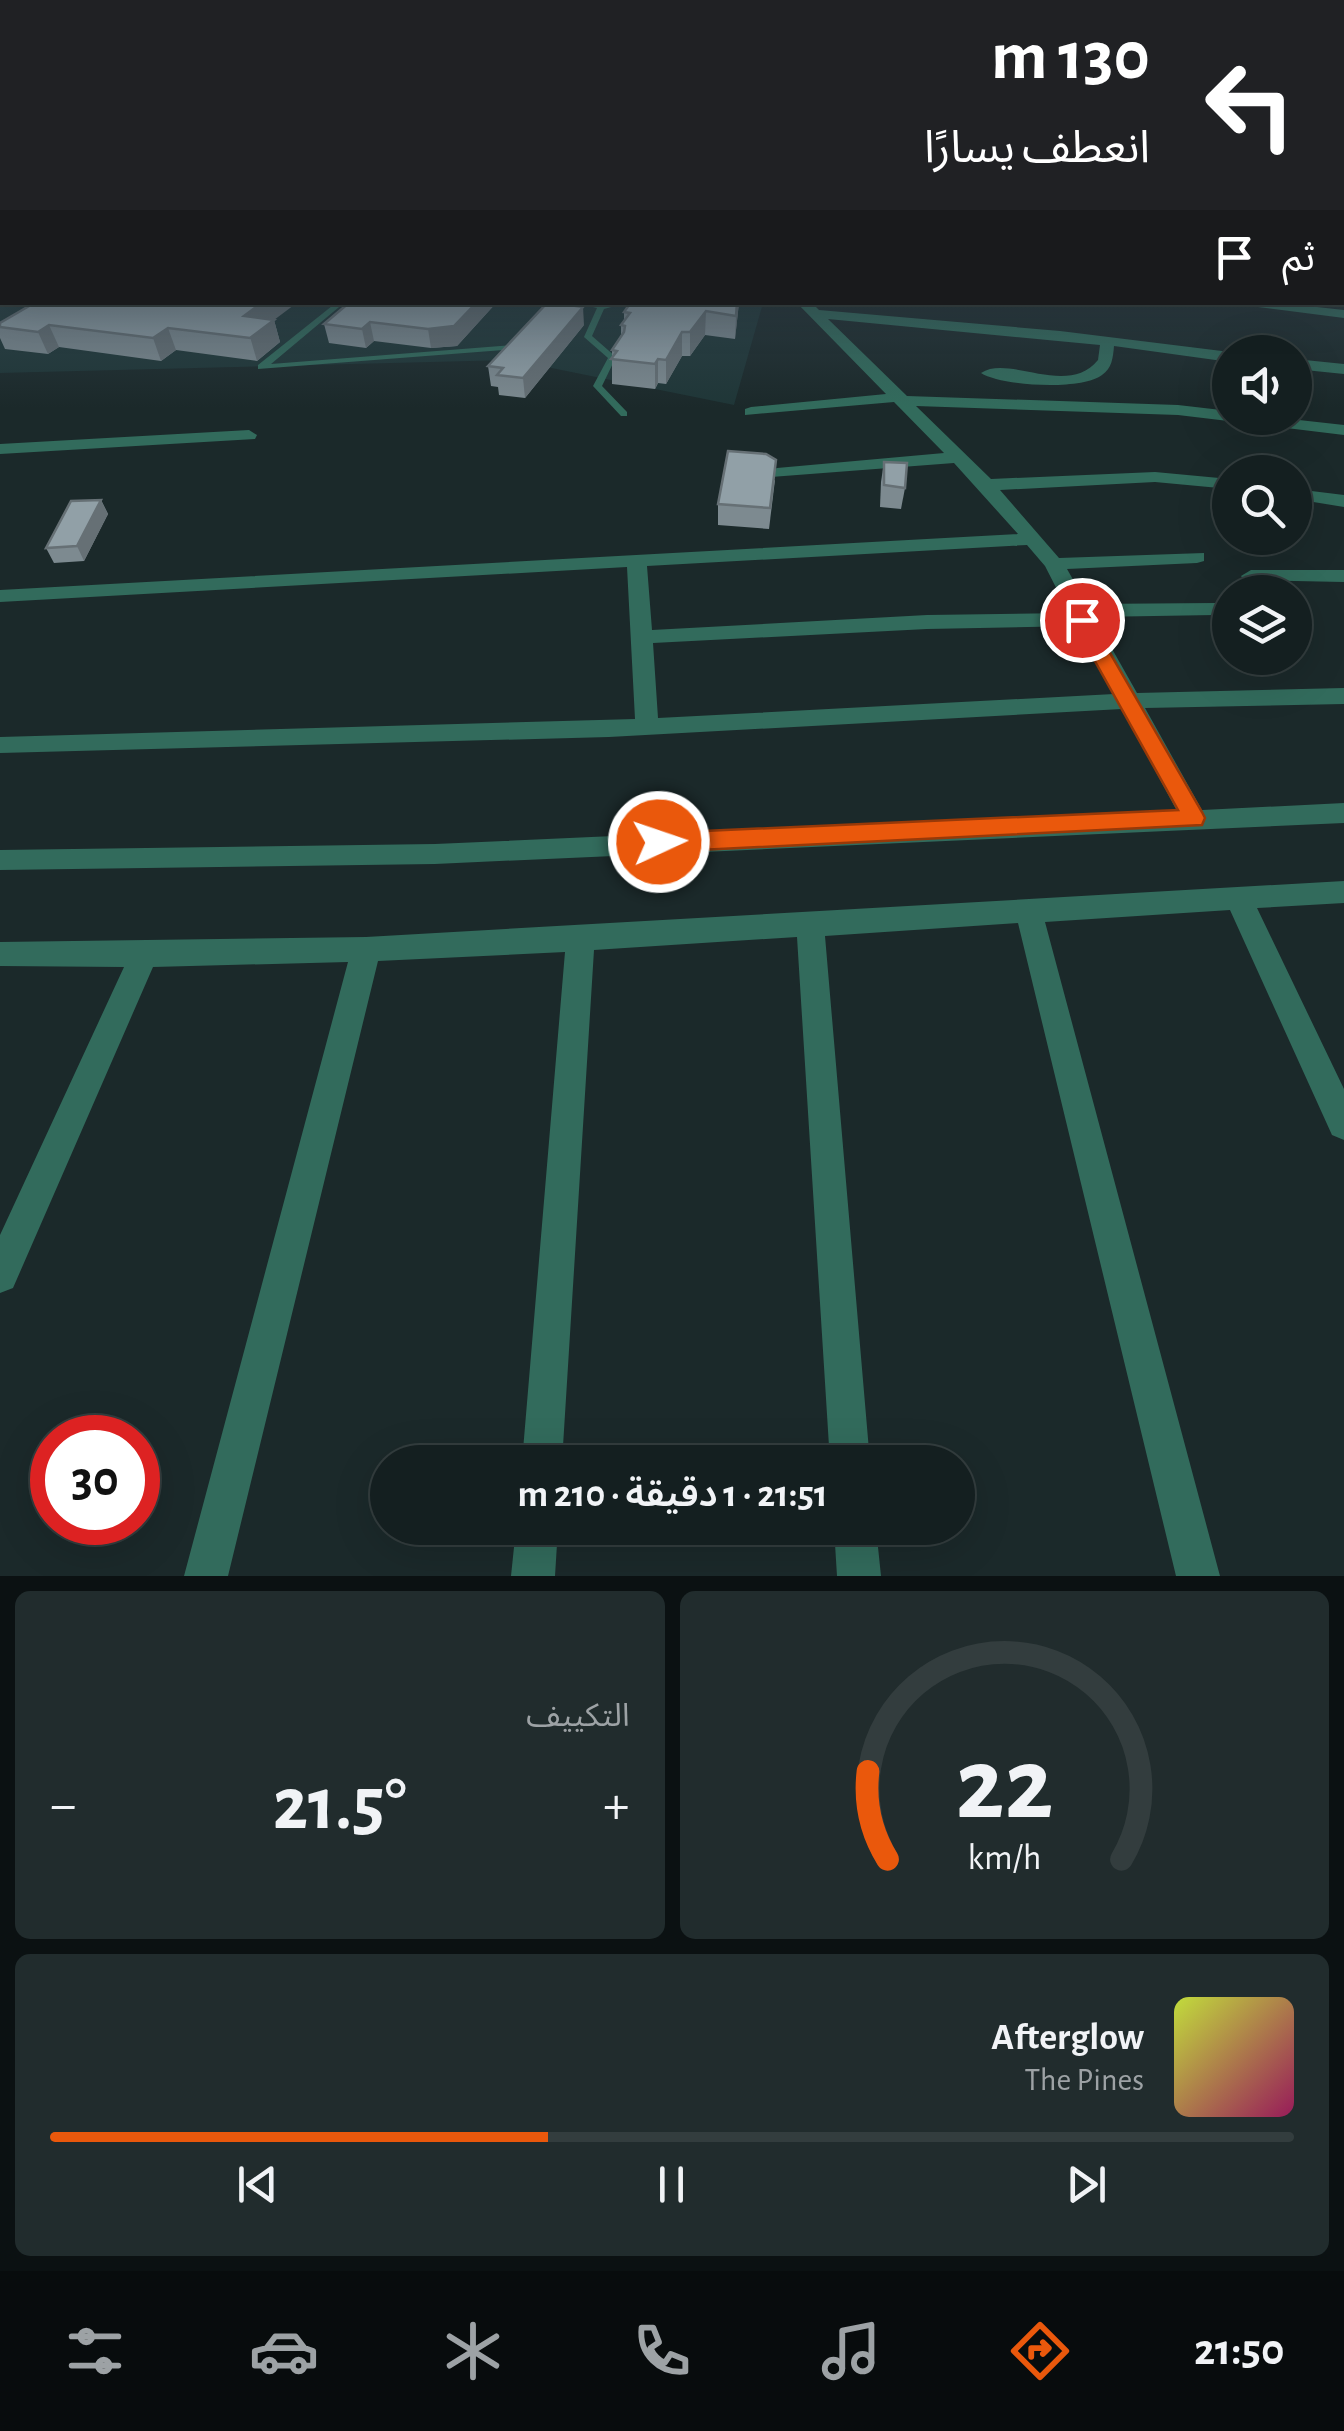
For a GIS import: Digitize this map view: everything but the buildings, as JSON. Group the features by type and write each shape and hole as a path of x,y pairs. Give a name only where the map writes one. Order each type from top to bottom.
{"street":[{"path":"1248,305 1344,314"},
{"path":"809,308 1212,355"},
{"path":"809,308 986,484 1054,564 1194,818"},
{"path":"989,373 1072,381 1101,371 1109,355 1107,344"},
{"path":"1312,366 1344,369"},
{"path":"751,412 902,399 1212,414"},
{"path":"1312,426 1344,430"},
{"path":"0,449 249,435"},
{"path":"777,473 960,458"},
{"path":"986,484 1155,477 1212,482"},
{"path":"1312,496 1344,501"},
{"path":"0,596 1034,539"},
{"path":"1054,564 1197,556"},
{"path":"637,560 647,727"},
{"path":"1312,576 1344,576"},
{"path":"644,636 1212,609"},
{"path":"0,745 647,727 1128,702 1344,696"},
{"path":"0,860 435,854 1344,813"},
{"path":"0,954 366,949 810,928 1344,892"},
{"path":"1239,899 1344,1124"},
{"path":"1028,913 1198,1576"},
{"path":"810,928 849,1445"},
{"path":"543,1445 580,939"},
{"path":"206,1576 366,949"},
{"path":"0,1275 144,955"},
{"path":"533,1576 536,1545"},
{"path":"856,1545 858,1576"}],"lane":[{"path":"338,305 261,367 516,347 527,336"},
{"path":"595,305 607,305"},
{"path":"601,306 588,337 612,356 597,386 624,414"}],"shaded area":[{"path":"0,305 762,305 734,405 512,360 0,373"}],"route":[{"path":"659,842 1194,818 1082,620"}]}
